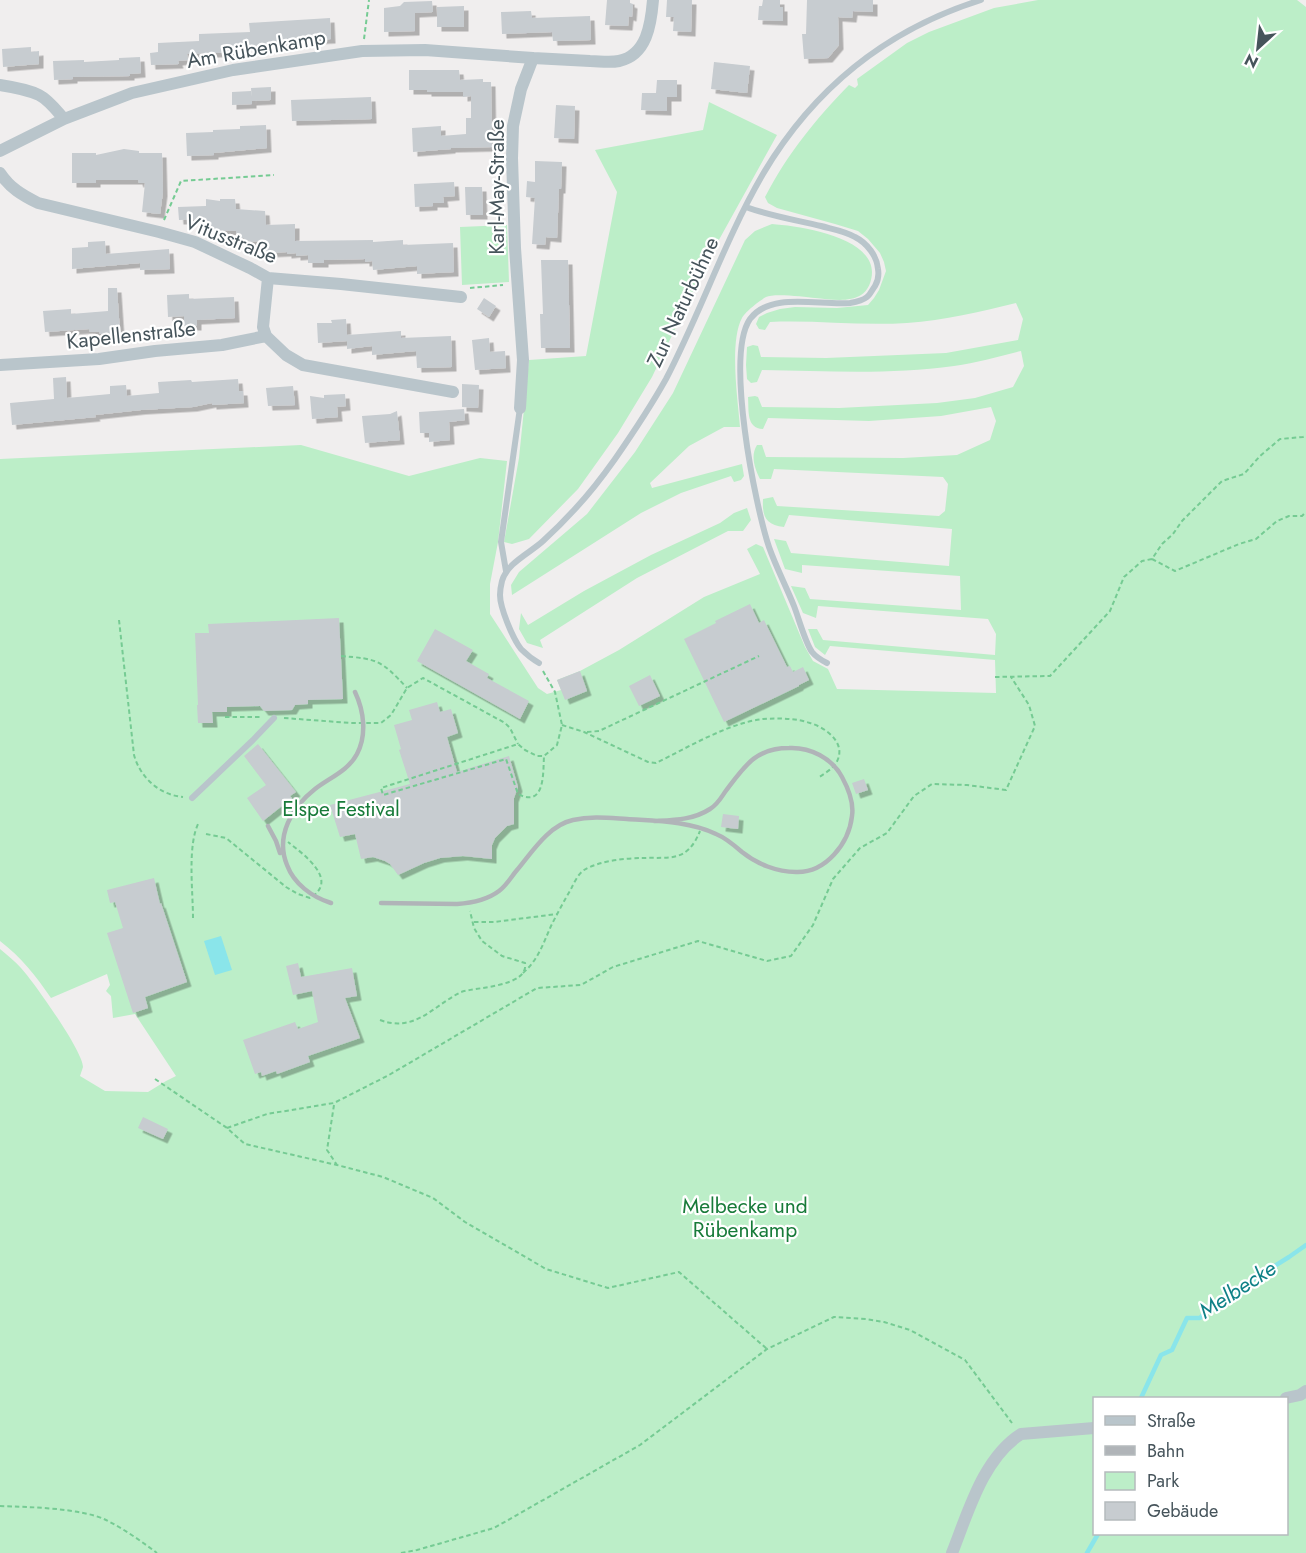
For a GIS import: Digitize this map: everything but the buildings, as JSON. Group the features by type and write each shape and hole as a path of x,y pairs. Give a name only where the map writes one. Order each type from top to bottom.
{"street":[{"path":"533,58 613,62 627,58 644,42 649,30 653,0"},
{"name":"Am Rübenkamp","path":"0,152 64,119 132,93 233,70 362,51 425,50 533,58"},
{"name":"Karl-May-Straße","path":"520,408 523,360 514,217 513,126 521,88 533,58"},
{"path":"0,85 20,88 39,95 64,119"},
{"name":"Vitusstraße","path":"0,173 5,181 20,194 38,203 195,242 268,278 461,297"},
{"path":"268,278 263,327 266,336 286,355 303,365 453,392"},
{"name":"Kapellenstraße","path":"0,365 99,359 222,345 266,336"},
{"path":"1288,1398 1306,1391"},
{"path":"952,1553 992,1462 1012,1440 1021,1434 1093,1428"}],"lane":[{"name":"Zur Naturbühne","path":"506,571 543,542 577,506 630,436 669,373 763,175 787,138 811,108 843,76 903,33 933,18 981,0"},
{"path":"746,207 856,237 868,246 878,265 879,274 876,282 871,293 864,299 845,303 786,302 768,306 757,312 749,321 741,345 741,378 748,456 758,510 769,546 810,648 813,654 827,663"},
{"path":"520,408 501,542 506,571 500,596 504,612 519,647 539,663"},
{"path":"192,798 274,718"}],"path":[{"path":"362,51 369,0"},
{"path":"159,232 180,181 274,175"},
{"path":"461,297 462,289 518,284"},
{"path":"1152,559 1182,521 1222,481 1244,474 1280,439 1306,436"},
{"path":"995,677 1050,676 1110,611 1124,577 1142,561 1152,559 1175,571 1256,539 1277,521 1289,516 1302,516 1306,512"},
{"path":"119,620 137,766 150,783 162,790 175,796 192,798"},
{"path":"341,656 364,658 380,663 407,688"},
{"path":"584,732 599,731 759,656"},
{"path":"225,717 381,723 391,715 407,688 423,678 505,723 518,744 530,753 544,756 557,745 562,725 555,692 539,663"},
{"path":"227,1128 267,1114 334,1103 389,1076 537,988 581,985 613,967 698,941 767,961 792,956 813,925 833,879 860,848 887,833 914,796 932,784 967,785 1006,790 1035,726 1029,705 1011,677"},
{"path":"562,725 584,732 648,762 656,763 735,726 761,719 793,719 810,723 824,730 837,744 838,760 818,778"},
{"path":"518,744 381,788 383,795 506,759 518,794 532,798 542,784 544,756"},
{"path":"193,918 194,832 199,822"},
{"path":"380,1020 388,1023 402,1023 416,1020 461,992 500,985 517,978 538,957 557,915 575,881 584,870 623,859 676,857 693,845 700,831"},
{"path":"207,834 226,838 286,887 310,898 321,887 321,876 312,861 288,842"},
{"path":"470,911 478,936 486,945 506,958 525,963 526,968 523,973"},
{"path":"473,922 557,915"},
{"path":"155,1079 227,1128 245,1144 383,1177 433,1198 465,1222 546,1269 608,1288 679,1272 767,1349"},
{"path":"334,1103 327,1150 337,1165"},
{"path":"401,1553 494,1528 640,1445 767,1349 834,1317 875,1320 901,1327 965,1360 1021,1434"},
{"path":"0,1506 61,1510 104,1519 157,1553"}],"green space":[{"name":"Melbecke und Rübenkamp","path":"1038,0 1297,0 1306,7 1306,1553 0,1553 0,949 27,975 67,1032 81,1059 83,1067 80,1076 105,1091 148,1092 176,1076 135,1014 113,1018 111,996 106,991 110,985 107,974 51,998 28,967 0,941 0,459 301,445 409,476 480,458 507,461 498,542 490,584 490,614 538,688 547,694 561,690 557,680 580,671 619,650 704,597 760,574 747,549 756,544 763,547 805,647 813,661 828,669 837,689 996,693 995,660 830,646 825,655 815,647 808,629 817,629 823,640 995,655 996,634 988,619 818,606 816,618 803,613 791,586 805,588 810,599 961,610 960,576 802,565 802,573 785,569 774,539 786,541 791,553 949,566 952,529 789,515 784,527 769,522 763,511 763,499 773,497 777,506 939,516 945,511 948,484 943,477 774,469 771,479 760,479 754,458 757,445 762,445 766,457 903,458 957,455 990,440 996,421 991,407 941,416 869,421 768,418 763,429 754,426 749,413 748,397 755,396 758,397 762,407 839,408 937,403 975,398 1013,387 1024,366 1021,351 963,365 930,369 858,372 762,370 757,382 751,383 747,379 747,347 753,345 758,346 761,357 826,358 946,353 1018,340 1023,319 1016,303 935,320 907,323 770,322 765,330 759,329 756,324 759,317 780,309 868,305 879,290 886,271 880,253 868,239 858,231 777,208 768,203 765,197 803,138 849,85 855,88 858,85 857,79 907,43 929,32 994,8"},
{"path":"709,102 777,135 710,256 652,377 618,433 578,489 529,539 512,544 504,542 519,458 529,360 586,356 617,192 595,150 703,130"},
{"path":"772,224 799,227 832,235 847,242 860,250 869,260 872,275 868,288 851,299 776,295 763,299 749,310 742,318 736,342 735,372 740,427 724,427 689,446 650,483 652,488 742,464 744,476 741,480 734,482 731,476 681,493 641,513 512,595 511,585 519,572 587,514 635,452 673,393 745,240 755,231"},
{"path":"507,225 509,282 462,285 460,227"},
{"path":"747,508 751,520 743,531 728,531 637,578 540,640 543,648 527,643 519,629 521,613 528,625 584,591 651,555"}],"water":[{"path":"221,936 232,970 215,975 204,941"}],"waterway":[{"name":"Melbecke","path":"1141,1397 1161,1355 1172,1350 1187,1318 1200,1318 1212,1305 1306,1245"},
{"name":"Melbecke","path":"1087,1553 1097,1535"}],"railway":[{"path":"331,903 311,893 294,878 287,865 283,843 288,823 299,804 315,789 343,770 357,754 362,739 363,723 361,707 355,692"},
{"path":"381,903 457,904 484,899 499,891 556,827 573,820 586,818 649,820 661,821 695,826 730,842 761,864 782,871 807,871 826,862 841,846 850,826 852,806 842,777 832,764 820,755 805,749 789,748 767,751 751,761 717,803 704,813 676,820 669,820 661,821 654,821"},
{"path":"268,826 280,853"}],"park label":[{"name":"Elspe Festival","path":"341,809"}]}
